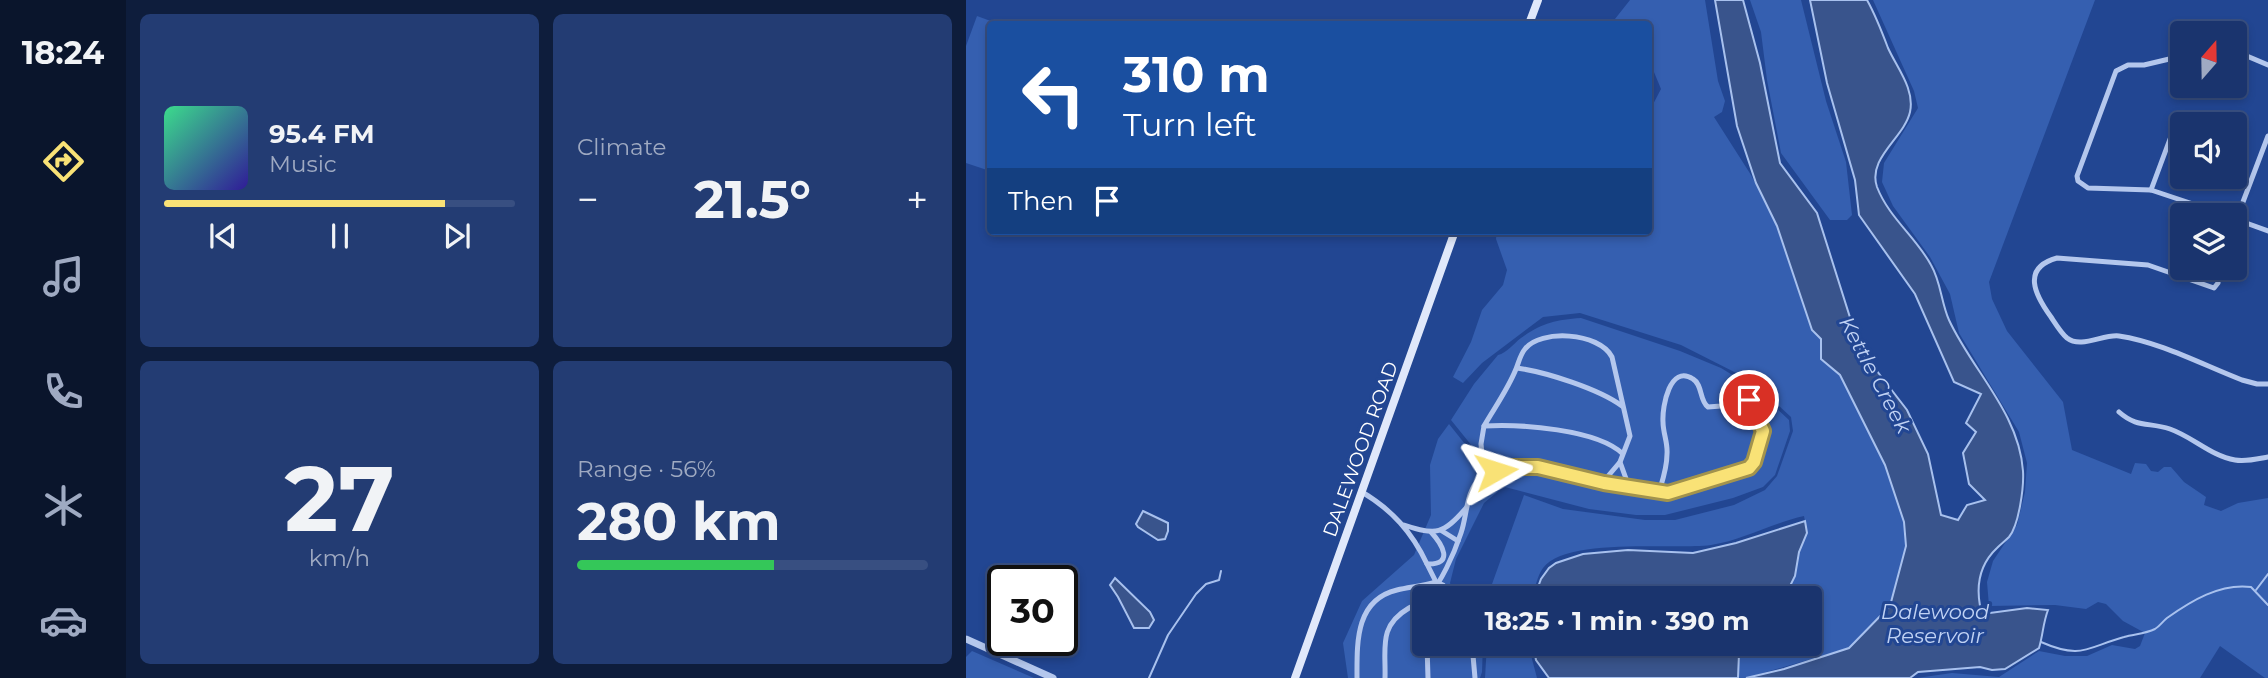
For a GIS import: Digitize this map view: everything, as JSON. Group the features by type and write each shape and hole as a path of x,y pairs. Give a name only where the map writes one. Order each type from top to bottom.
{"main road":[{"path":"1530,21 1538,0"},
{"name":"DALEWOOD ROAD","path":"1295,678 1454,235"}],"street":[{"path":"2247,56 2268,65"},
{"path":"2170,59 2144,65 2128,65 2116,71 2077,176 2078,181 2088,188 2151,190 2190,203"},
{"path":"2242,203 2268,136"},
{"path":"2151,190 2170,139"},
{"path":"2247,224 2268,231"},
{"path":"2170,273 2148,265 2057,258 2045,261 2037,271 2034,283 2036,296 2066,338 2076,342 2112,335 2139,340 2249,383 2268,384"},
{"path":"2191,280 2214,288 2218,280"},
{"path":"1484,476 1480,444 1484,426 1525,349 1542,338 1575,336 1602,344 1612,357 1630,436 1620,462 1603,482"},
{"path":"1517,368 1547,374 1597,393 1623,407"},
{"path":"1435,586 1458,541 1466,508 1479,480 1484,476 1510,467 1538,467 1603,482 1629,487 1659,492 1668,493 1749,468 1754,462 1763,431 1749,400 1734,397 1721,407 1708,407 1703,404 1697,382 1693,379 1686,375 1677,377 1672,382 1668,388 1662,423 1668,452 1667,469 1659,492"},
{"path":"2119,412 2133,423 2179,432 2232,460 2268,457"},
{"path":"1484,426 1535,426 1606,442 1623,454"},
{"path":"1620,462 1629,487"},
{"path":"1362,492 1380,503 1404,525 1436,582"},
{"path":"1443,531 1466,508"},
{"path":"1404,525 1431,532 1443,531 1458,541"},
{"path":"1427,564 1438,562 1444,557 1442,544 1431,532"},
{"path":"1357,678 1359,633 1367,608 1374,601 1396,590 1436,582 1444,586"},
{"path":"1385,678 1386,632 1400,615 1412,607"},
{"path":"966,639 1053,678"},
{"path":"1427,656 1428,678"},
{"path":"1473,656 1475,678"}],"shaded area":[{"path":"1630,0 1705,0 1718,81 1725,101 1722,112 1714,117 1751,175 1777,226 1812,330 1821,339 1821,359 1840,375 1885,465 1904,522 1906,546 1890,606 1849,648 1822,656 1822,586 1790,586 1807,533 1804,516 1711,545 1596,548 1574,552 1555,558 1543,568 1536,586 1491,586 1524,495 1563,509 1645,520 1675,520 1734,505 1765,490 1777,476 1793,431 1791,417 1752,381 1681,345 1580,313 1543,317 1482,363 1463,383 1453,377 1471,342 1482,310 1503,285 1507,270 1496,235 1652,235 1652,106 1661,89 1652,67 1652,21 1613,21"},
{"path":"1750,0 1801,0 1826,101 1846,162 1852,215 1847,220 1830,220 1781,153 1761,32"},
{"path":"1873,0 2095,0 1989,282 1992,299 2007,331 2063,402 2072,450 2131,474 2135,463 2146,464 2151,471 2158,472 2164,467 2171,467 2184,482 2206,497 2204,505 2221,511 2238,503 2268,498 2268,678 2220,646 2200,678 1917,678 1952,673 1999,677 2039,651 2065,656 2087,656 2112,645 2135,649 2140,646 2145,633 2123,621 2106,604 2098,602 2086,609 2055,605 1989,606 1987,582 1993,561 2017,525 2025,492 2027,463 2019,432 1959,333 1950,294 1930,257 1893,206 1882,182 1884,163 1918,108 1914,91"},
{"path":"977,16 991,21 987,21 987,170 966,163 966,46"},
{"path":"1581,318 1680,351 1721,368 1757,390 1789,420 1790,431 1775,475 1763,487 1733,498 1665,515 1636,515 1589,509 1505,487 1451,420 1474,384 1498,355 1542,326"},
{"path":"1449,424 1501,489 1484,503 1456,559 1451,586 1412,586 1412,656 1483,656 1480,678 1348,678 1343,643 1362,601 1414,555 1431,515 1430,465 1438,439"},
{"path":"972,651 1034,678 966,678 966,657"},
{"path":"1486,656 1531,656 1537,678 1485,678"},
{"path":"1739,656 1822,656 1746,678 1738,678"}],"water":[{"name":"Dalewood Reservoir","path":"1715,0 1743,0 1760,63 1780,163 1817,213 1860,349 1907,410 1928,454 1941,515 1958,520 1967,505 1985,500 1969,484 1963,453 1976,432 1966,423 1981,394 1954,382 1915,294 1859,215 1855,180 1827,83 1810,0 1867,0 1904,79 1910,95 1910,112 1901,131 1881,157 1875,177 1877,187 1888,208 1931,265 1949,320 2004,411 2020,450 2022,496 2016,524 2009,537 1991,554 1983,568 1979,582 1980,606 1990,613 2027,608 2048,610 2039,648 2005,669 1980,667 1918,672 1910,678 1746,678 1849,648 1890,606 1906,546 1904,522 1885,465 1840,375 1821,359 1821,339 1812,330 1777,226 1756,183 1737,126"},
{"path":"1143,511 1168,523 1165,539 1158,540 1138,527 1136,524"},
{"path":"1805,521 1807,533 1790,586 1538,586 1549,568 1583,554 1628,550 1693,553 1736,543"},
{"path":"1115,578 1150,612 1154,620 1149,628 1134,628 1110,585"},
{"path":"1535,656 1739,656 1738,678 1549,678"}],"waterway":[{"path":"1149,678 1168,635 1196,594 1206,584 1219,580 1221,571"},
{"path":"2256,590 2268,574"},
{"path":"2041,642 2066,650 2084,650 2155,629 2196,600 2239,586 2251,587 2268,605"}],"route":[{"path":"1496,471 1510,467 1538,467 1604,483 1668,493 1749,468 1754,462 1763,431 1749,400"}],"water label":[{"name":"Kettle Creek","path":"1875,375"}]}
